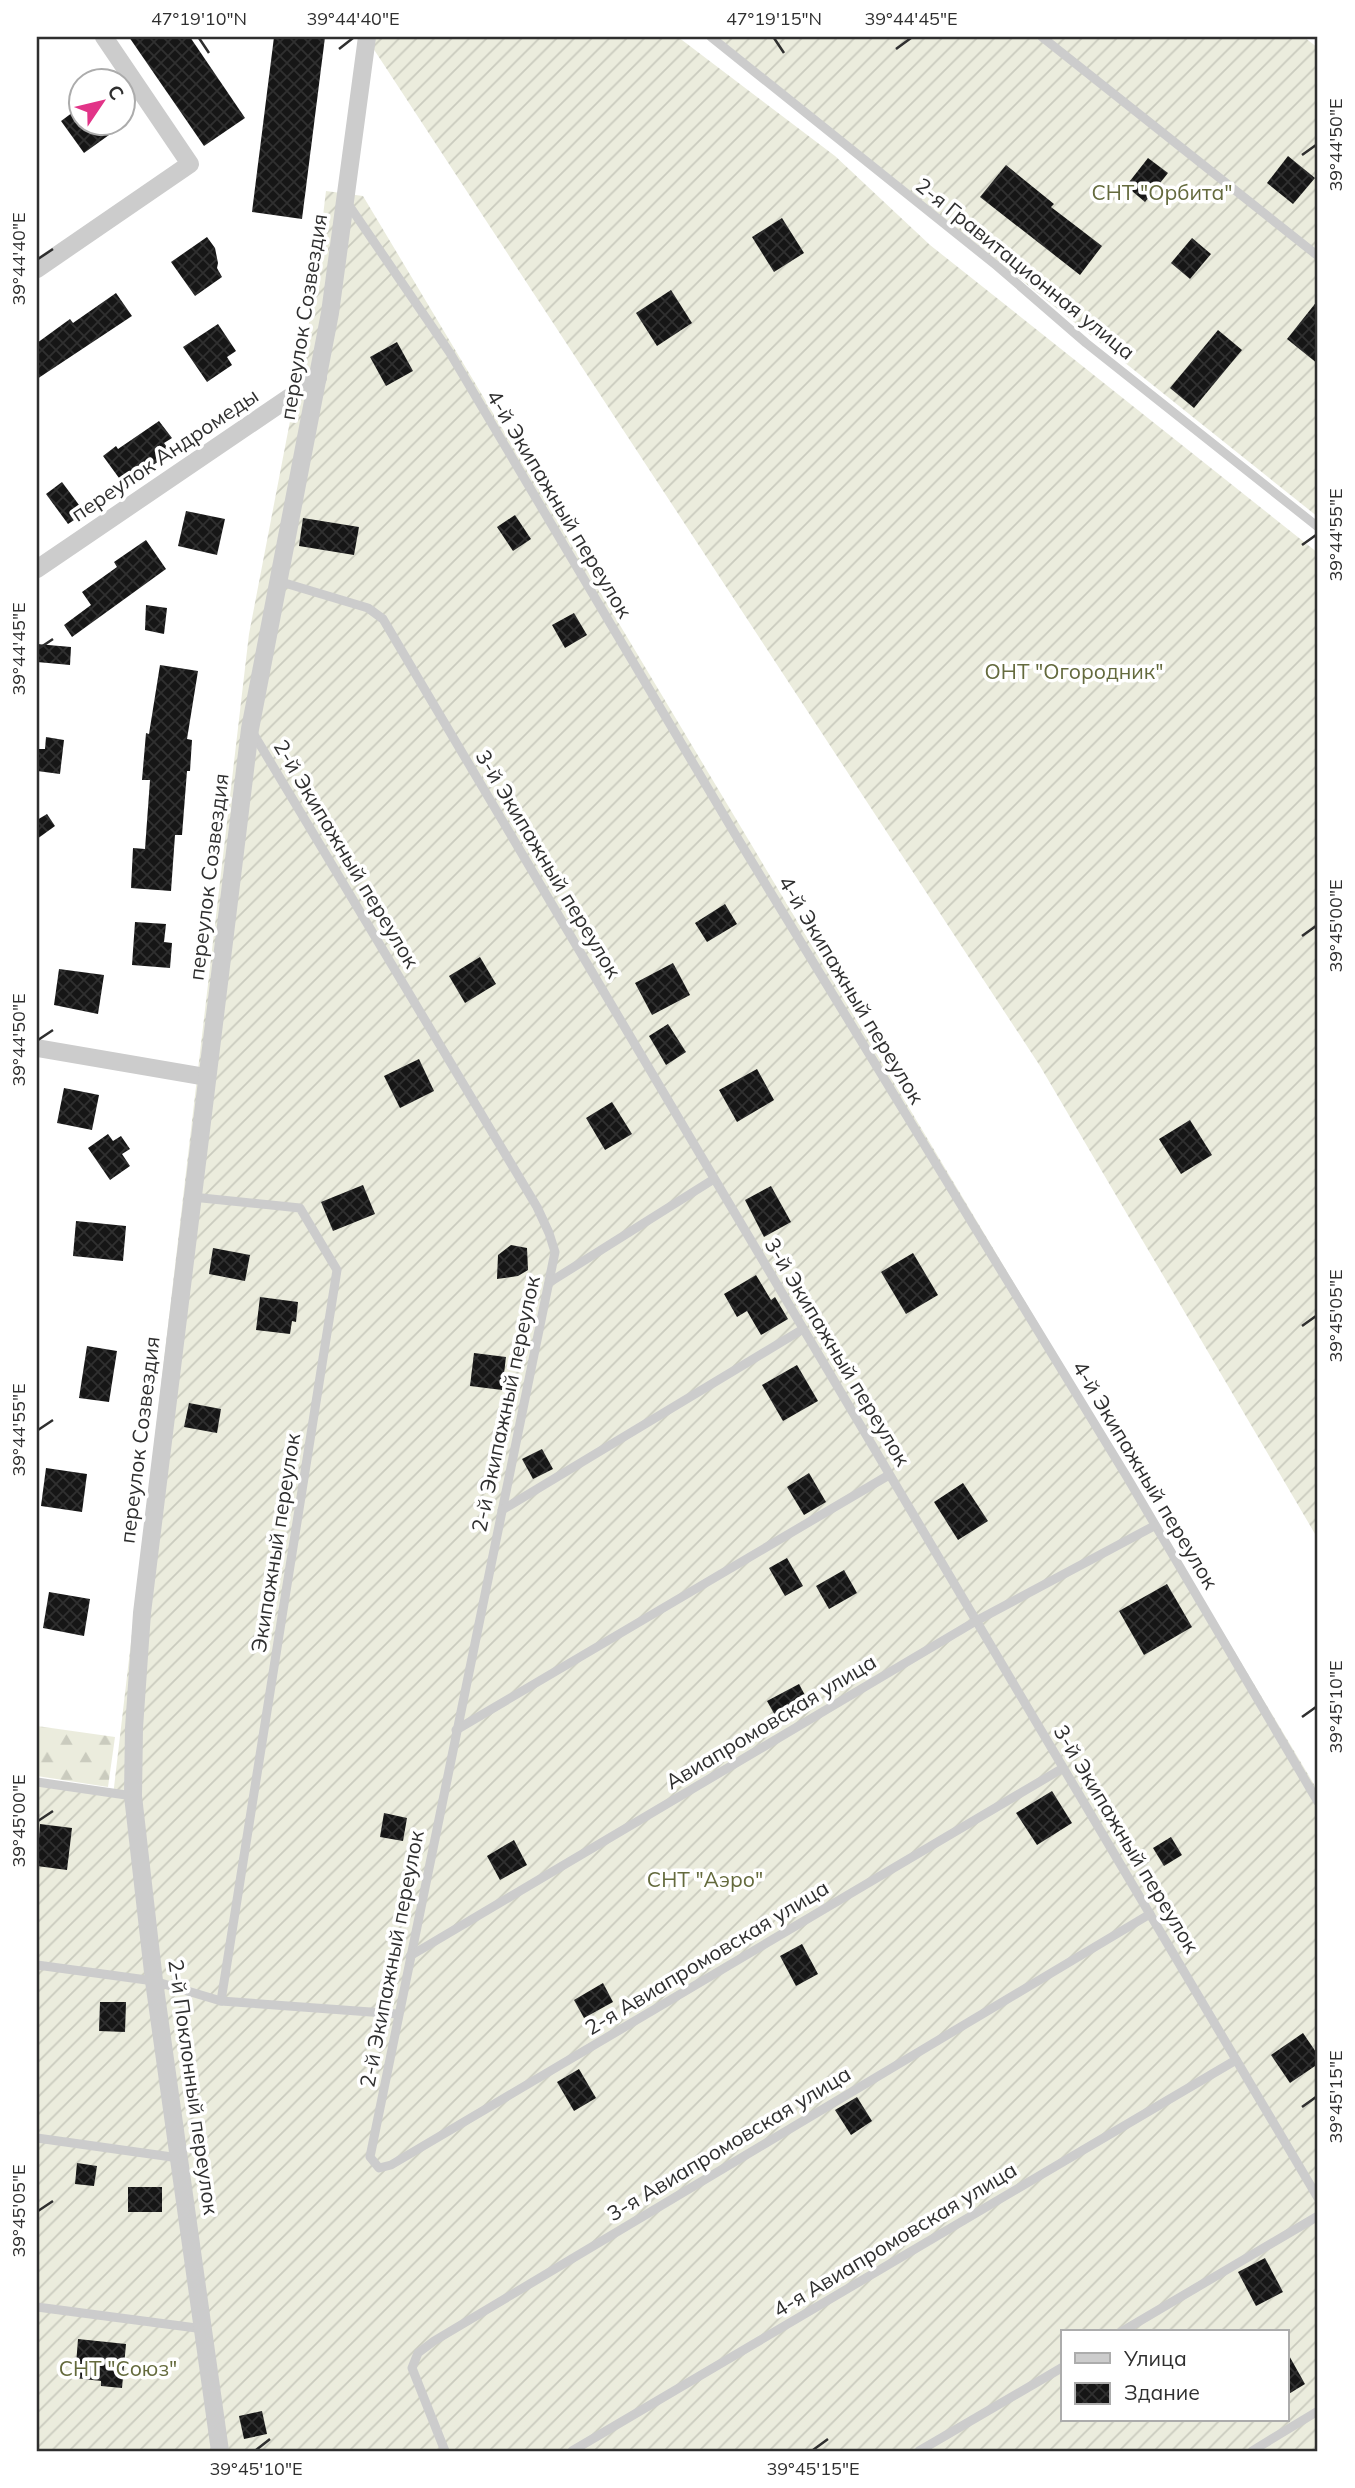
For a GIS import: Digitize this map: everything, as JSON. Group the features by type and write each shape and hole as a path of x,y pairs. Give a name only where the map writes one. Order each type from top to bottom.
{"street":[{"path":"37,269 190,164 104,37"},
{"name":"переулок Созвездия","path":"134,1728 142,1613 250,729 318,378 346,200 367,37"},
{"name":"переулок Андромеды","path":"37,569 318,378"},
{"path":"37,1048 206,1077"},
{"name":"2-й Поклонный переулок","path":"134,1728 133,1796 154,1981 220,2451"}],"lane":[{"name":"2-я Гравитационная улица","path":"711,37 1318,527"},
{"path":"1042,37 1318,256"},
{"name":"4-й Экипажный переулок","path":"346,200 450,354 728,822 1120,1465 1318,1802"},
{"name":"3-й Экипажный переулок","path":"278,581 368,608 383,619 1318,2198"},
{"name":"2-й Экипажный переулок","path":"250,729 537,1207 550,1233 555,1252 370,2157"},
{"path":"550,1282 714,1179"},
{"name":"Экипажный переулок","path":"192,1197 300,1208 337,1270 221,2001"},
{"path":"502,1510 803,1329"},
{"path":"456,1730 889,1475"},
{"name":"Авиапромовская улица","path":"410,1956 976,1621 1154,1526"},
{"name":"2-я Авиапромовская улица","path":"370,2157 379,2168 391,2165 1063,1768"},
{"path":"37,1782 133,1796"},
{"name":"3-я Авиапромовская улица","path":"445,2451 412,2368 418,2353 1150,1914"},
{"path":"37,1965 154,1981 221,2001 398,2014"},
{"name":"4-я Авиапромовская улица","path":"572,2451 1236,2060"},
{"path":"37,2138 179,2158"},
{"path":"1124,2330 1318,2216"},
{"path":"37,2307 204,2329"},
{"path":"919,2451 1061,2368"},
{"path":"1252,2451 1318,2411"}],"green space":[{"name":"ОНТ \"Огородник\"","path":"369,37 678,37 835,156 930,245 1318,553 1318,1539 1040,1066 369,42"},
{"name":"СНТ \"Орбита\"","path":"717,37 1304,37 1318,48 1318,517"},
{"name":"СНТ \"Аэро\"","path":"326,191 363,196 1318,1791 1318,2451 37,2451 37,1786 113,1796 249,634 312,307"},
{"path":"37,1726 115,1737 108,1787 37,1776"}],"building":[{"path":"129,37 190,37 245,118 204,146"},
{"path":"274,37 325,37 302,219 252,212"},
{"path":"72,136 108,136 84,153"},
{"path":"1288,156 1315,178 1293,204 1267,183"},
{"path":"1148,158 1168,173 1145,202 1126,186"},
{"path":"1006,165 1054,204 1051,207 1102,246 1080,275 980,197"},
{"path":"782,218 804,253 774,272 752,237"},
{"path":"207,237 215,248 217,268 222,277 195,296 171,262"},
{"path":"1192,238 1211,254 1190,279 1171,263"},
{"path":"671,290 692,323 657,346 636,313"},
{"path":"116,293 132,316 37,379 37,343 70,319 73,323"},
{"path":"1318,300 1318,364 1287,339"},
{"path":"218,324 236,351 227,357 232,365 207,382 183,347"},
{"path":"1218,330 1242,350 1194,408 1170,388"},
{"path":"397,342 413,371 386,386 370,357"},
{"path":"159,421 172,438 164,443 171,453 137,476 140,479 127,489 103,456"},
{"path":"62,482 85,513 68,524 46,494"},
{"path":"186,511 225,519 217,555 178,546"},
{"path":"515,515 531,539 513,551 497,527"},
{"path":"303,518 359,527 354,555 299,546"},
{"path":"146,540 166,569 72,637 64,625 91,605 82,592 117,567 114,562"},
{"path":"146,605 167,608 164,634 145,630"},
{"path":"574,613 587,635 565,648 552,625"},
{"path":"37,644 71,647 70,665 37,662"},
{"path":"160,665 198,671 187,739 192,740 190,771 187,771 182,835 175,835 171,891 131,888 133,848 145,849 150,780 142,780 146,733 149,734"},
{"path":"46,737 64,740 60,774 37,771 37,749 45,749"},
{"path":"47,814 55,826 37,839 37,820"},
{"path":"725,904 737,924 707,942 695,923"},
{"path":"135,922 166,924 164,942 172,943 170,968 132,965"},
{"path":"480,957 496,984 465,1003 449,976"},
{"path":"673,963 690,995 652,1015 635,983"},
{"path":"59,969 104,975 98,1014 54,1005"},
{"path":"668,1024 686,1052 666,1065 649,1036"},
{"path":"419,1059 434,1091 400,1108 384,1076"},
{"path":"757,1069 774,1100 737,1122 719,1090"},
{"path":"64,1088 99,1095 92,1130 57,1123"},
{"path":"612,1102 632,1134 605,1150 586,1118"},
{"path":"1190,1120 1212,1155 1181,1174 1159,1139"},
{"path":"108,1134 113,1141 121,1136 130,1149 122,1154 130,1166 110,1180 88,1148"},
{"path":"363,1185 375,1214 333,1231 321,1202"},
{"path":"771,1186 791,1222 764,1237 745,1200"},
{"path":"76,1221 126,1226 123,1261 73,1256"},
{"path":"511,1245 527,1248 528,1270 518,1276 497,1279 498,1255"},
{"path":"213,1248 250,1255 245,1281 209,1274"},
{"path":"913,1253 938,1295 906,1314 881,1272"},
{"path":"756,1275 771,1300 775,1297 788,1319 761,1335 747,1311 737,1317 724,1294"},
{"path":"260,1297 298,1302 296,1322 292,1321 290,1334 256,1330"},
{"path":"87,1346 117,1351 109,1402 79,1398"},
{"path":"474,1353 506,1357 502,1390 470,1386"},
{"path":"797,1365 818,1401 783,1421 762,1385"},
{"path":"189,1403 221,1409 217,1433 184,1427"},
{"path":"542,1449 553,1469 533,1479 522,1459"},
{"path":"46,1468 87,1474 82,1512 41,1506"},
{"path":"809,1473 826,1502 804,1515 787,1487"},
{"path":"963,1483 988,1521 958,1540 934,1502"},
{"path":"787,1558 803,1586 785,1596 769,1568"},
{"path":"844,1570 857,1593 829,1609 816,1586"},
{"path":"1167,1584 1192,1627 1144,1655 1119,1611"},
{"path":"49,1592 90,1599 84,1636 43,1628"},
{"path":"799,1684 806,1697 776,1717 767,1701"},
{"path":"1052,1791 1072,1823 1037,1845 1016,1813"},
{"path":"384,1813 407,1818 403,1841 380,1837"},
{"path":"40,1824 72,1828 67,1870 37,1866"},
{"path":"1171,1837 1182,1855 1164,1866 1153,1848"},
{"path":"514,1840 527,1865 500,1880 487,1856"},
{"path":"802,1944 818,1974 796,1986 780,1956"},
{"path":"603,1983 613,2002 584,2018 574,2000"},
{"path":"100,2002 126,2002 125,2032 99,2031"},
{"path":"1303,2033 1318,2055 1318,2064 1290,2083 1271,2055"},
{"path":"579,2069 596,2098 574,2111 557,2082"},
{"path":"857,2097 872,2121 851,2135 835,2110"},
{"path":"77,2163 97,2166 94,2186 75,2184"},
{"path":"128,2187 162,2187 162,2212 128,2212"},
{"path":"1265,2258 1283,2292 1256,2306 1238,2272"},
{"path":"78,2339 126,2344 122,2388 101,2386 101,2381 75,2378"},
{"path":"1288,2354 1305,2384 1288,2394"},
{"path":"262,2411 267,2434 244,2439 239,2416"}],"park label":[{"name":"СНТ \"Союз\"","path":"118,2369"}]}
